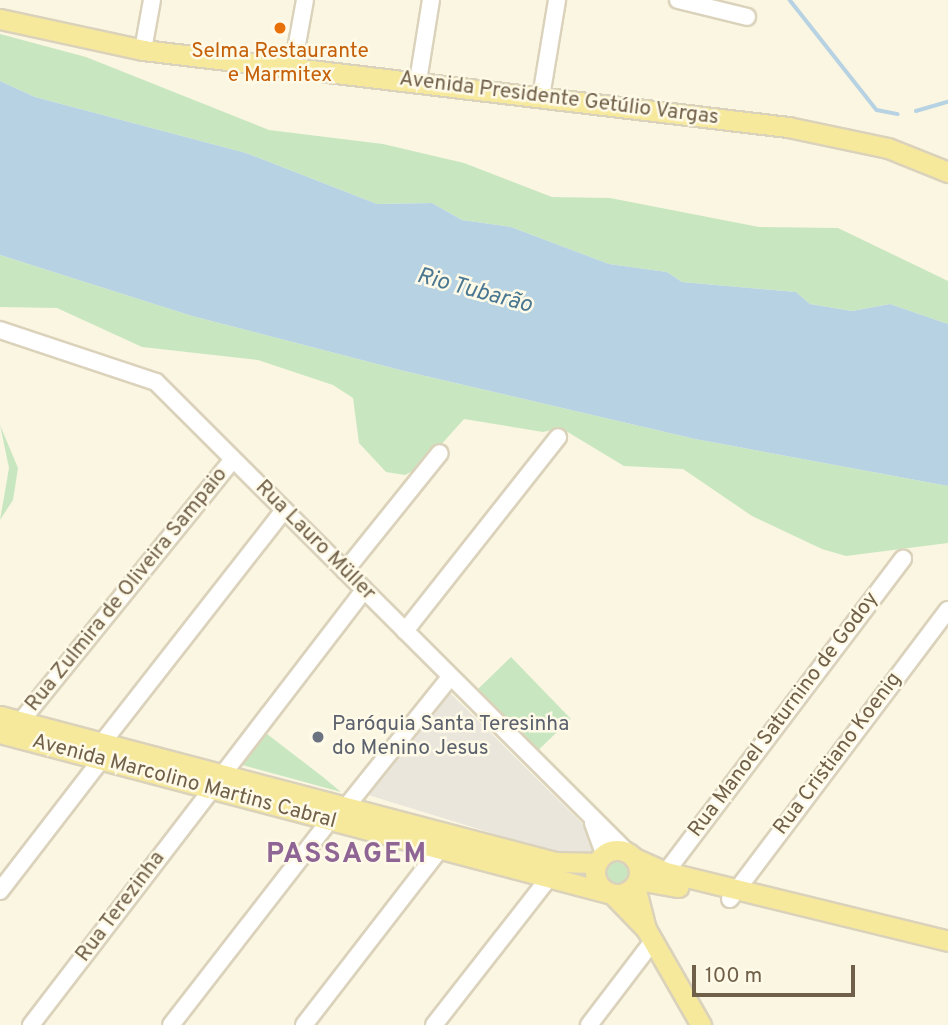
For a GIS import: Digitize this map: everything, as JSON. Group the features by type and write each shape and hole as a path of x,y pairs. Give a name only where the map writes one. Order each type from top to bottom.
{"main road":[{"name":"Avenida Presidente Getúlio Vargas","path":"0,19 143,50 418,81 825,133 948,172"},
{"name":"Avenida Marcolino Martins Cabral","path":"0,716 102,751"},
{"name":"Avenida Marcolino Martins Cabral","path":"0,733 102,751 217,782 330,820 612,894"},
{"name":"Avenida Marcolino Martins Cabral","path":"217,782 346,807 555,862 631,855"},
{"path":"631,855 666,872 732,894 944,942"},
{"path":"631,855 649,935"},
{"path":"600,859 596,879 649,935 701,1025"},
{"path":"612,894 636,883 732,894"}],"street":[{"path":"143,50 152,0"},
{"path":"293,66 305,0"},
{"path":"418,81 431,0"},
{"path":"541,97 556,0"},
{"path":"678,0 747,17"},
{"name":"Rua Lauro Müller","path":"0,330 145,375 631,855"},
{"path":"405,631 558,437"},
{"path":"345,571 440,453"},
{"name":"Rua Zulmira de Oliveira Sampaio","path":"21,721 233,459"},
{"path":"0,891 284,510"},
{"name":"Rua Manoel Saturnino de Godoy","path":"666,872 903,559"},
{"name":"Rua Terezinha","path":"31,1025 364,590"},
{"name":"Rua Cristiano Koenig","path":"732,894 948,610"},
{"path":"346,807 450,677"},
{"name":"Rua Lauro Müller","path":"591,818 600,859"},
{"path":"171,1025 330,820"},
{"path":"304,1025 440,849"},
{"path":"435,1025 549,878"},
{"path":"589,1025 649,935"}],"shaded area":[{"path":"445,688 592,833 595,851 569,857 365,794"}],"green space":[{"path":"0,34 86,57 269,130 383,144 464,163 552,197 610,198 759,227 838,228 948,281 948,324 890,304 852,311 810,304 796,292 682,282 667,272 609,264 511,227 462,220 432,203 377,204 246,153 35,97 0,81"},
{"path":"0,255 192,316 404,371 695,439 948,486 948,543 846,556 822,549 752,516 683,469 624,466 561,428 543,432 464,419 422,466 405,475 386,472 359,443 353,398 333,385 258,360 142,347 57,308 0,307"},
{"path":"0,425 18,468 13,500 0,520 9,468"},
{"path":"511,657 571,719 537,752 477,690"},
{"path":"267,734 323,777 341,792 242,765"},
{"path":"617,858 628,862 632,873 628,884 617,888 606,884 602,873 606,862"}],"water":[{"name":"Rio Tubarão","path":"0,81 35,97 246,153 377,204 432,203 462,220 511,227 609,264 667,272 682,282 796,292 810,304 852,311 890,304 948,324 948,486 695,439 404,371 192,316 0,255"}],"waterway":[{"path":"790,0 877,110 898,114"},
{"path":"916,111 948,102"}],"place":[{"name":"Selma Restaurante e Marmitex","path":"280,28"},
{"name":"Paróquia Santa Teresinha do Menino Jesus","path":"318,737"}],"district":[{"name":"PASSAGEM","path":"347,855"}]}
